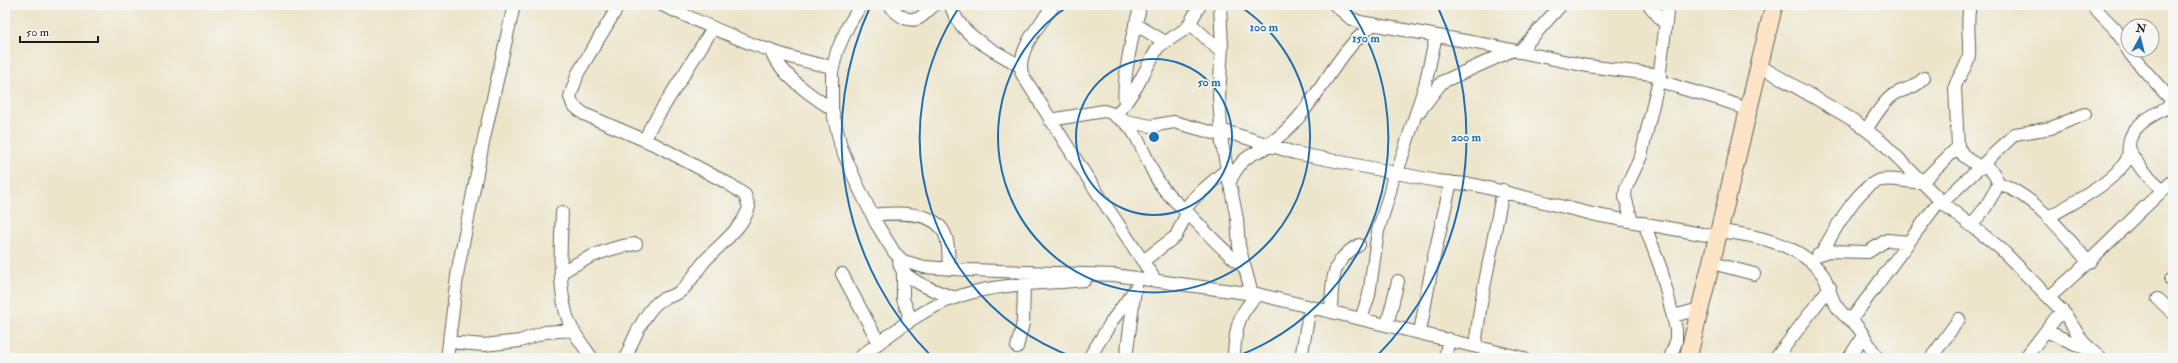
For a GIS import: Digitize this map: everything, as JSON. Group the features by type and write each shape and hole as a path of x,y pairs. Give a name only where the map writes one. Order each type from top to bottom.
{"street":[{"path":"447,358 458,269 484,138 514,5"},
{"path":"620,5 578,73 570,97 573,105 584,114 645,140 734,187 745,195 749,206 743,220 703,263 684,289 677,294 659,301 652,308 626,358"},
{"path":"662,5 713,28 790,57 833,67"},
{"path":"861,5 848,26 837,51 833,67 832,109 841,147 872,215 894,252 900,258 913,265 949,269 1120,276 1136,283 1156,281 1255,294 1449,339 1475,346 1498,355 1523,358"},
{"path":"890,5 900,16 909,19 917,19 934,5"},
{"path":"951,5 958,24 970,35 1020,66"},
{"path":"1054,5 1022,54 1020,66 1029,88 1156,281"},
{"path":"1119,118 1125,104 1158,47 1187,28 1200,5"},
{"path":"1220,5 1221,52 1219,96 1221,132 1226,170 1244,267 1255,294"},
{"path":"1649,5 1666,25"},
{"path":"1668,5 1659,78 1641,156 1626,188 1625,197 1661,269 1676,329 1676,342 1670,358"},
{"path":"1688,358 1774,5"},
{"path":"1970,5 1967,21 1969,55 1966,66 1958,77 1956,87 1958,147 1964,156 1983,166 1999,182 2012,188 2049,217 2089,263"},
{"path":"2049,217 2107,182 2129,157 2129,143 2132,134 2140,124 2173,103 2131,55 2116,30 2092,5"},
{"path":"1339,6 1350,18 1374,24 1587,66 1659,78 1675,88 1734,104 1749,111"},
{"path":"1415,117 1442,82 1516,51 1560,6"},
{"path":"1125,104 1125,82 1135,24 1139,12"},
{"path":"1135,24 1165,42"},
{"path":"1190,24 1221,52"},
{"path":"1229,183 1236,167 1245,158 1269,146 1289,130 1320,90 1351,43 1374,24"},
{"path":"645,140 650,128 713,28"},
{"path":"1361,319 1370,295 1378,231 1395,173 1425,85 1436,36"},
{"path":"769,49 783,71 803,89 832,109"},
{"path":"1760,66 1815,96 1882,142 1941,201 2000,248 2062,310 2083,342 2094,355"},
{"path":"1866,130 1890,98 1895,94 1913,88 1924,78"},
{"path":"1050,120 1104,111 1119,118 1151,126 1174,122 1221,132 1269,146 1395,173 1451,182 1476,184 1596,215 1719,234 1742,234 1784,246 1810,263 1822,274 1830,287 1833,302 1838,310 1851,320 1877,358"},
{"path":"1851,320 1880,284 1909,242 1941,201 1983,166 2015,134 2051,128 2085,114"},
{"path":"1119,118 1138,139 1162,188 1229,256 1244,267"},
{"path":"1810,263 1822,253 1849,207 1876,182 1883,180 1922,182 1958,147"},
{"path":"2129,151 2143,171 2164,190"},
{"path":"1143,261 1176,236 1186,211 1197,195 1226,170"},
{"path":"2049,297 2089,263 2115,235 2173,181"},
{"path":"1420,332 1433,261 1451,182"},
{"path":"1971,226 1996,192 1999,182"},
{"path":"1475,346 1482,296 1503,190"},
{"path":"562,212 562,272 566,313 573,330 592,358"},
{"path":"872,215 905,213 922,216 942,228 946,237 949,269"},
{"path":"1822,253 1828,251 1868,252 1887,240 1909,242"},
{"path":"562,272 590,257 622,246 636,244"},
{"path":"1331,312 1332,283 1338,264 1342,256 1359,245"},
{"path":"900,258 898,263 903,272 922,284 955,298"},
{"path":"1712,263 1754,274"},
{"path":"903,272 903,299 908,312 908,323"},
{"path":"842,274 879,343"},
{"path":"859,358 908,323 938,305 955,298 995,288 1120,276"},
{"path":"1387,325 1398,281"},
{"path":"1089,358 1136,283"},
{"path":"1126,358 1136,283"},
{"path":"1017,347 1023,323 1024,286"},
{"path":"1776,358 1830,287"},
{"path":"1234,353 1239,317 1255,294"},
{"path":"2158,300 2173,312"},
{"path":"1301,358 1310,307"},
{"path":"1672,316 1700,309"},
{"path":"2025,358 2062,310"},
{"path":"1931,358 1960,319"},
{"path":"448,342 491,344 520,341 545,332 573,330"},
{"path":"2046,331 2094,355"},
{"path":"1850,358 1863,336"},
{"path":"1445,358 1449,339"}]}
